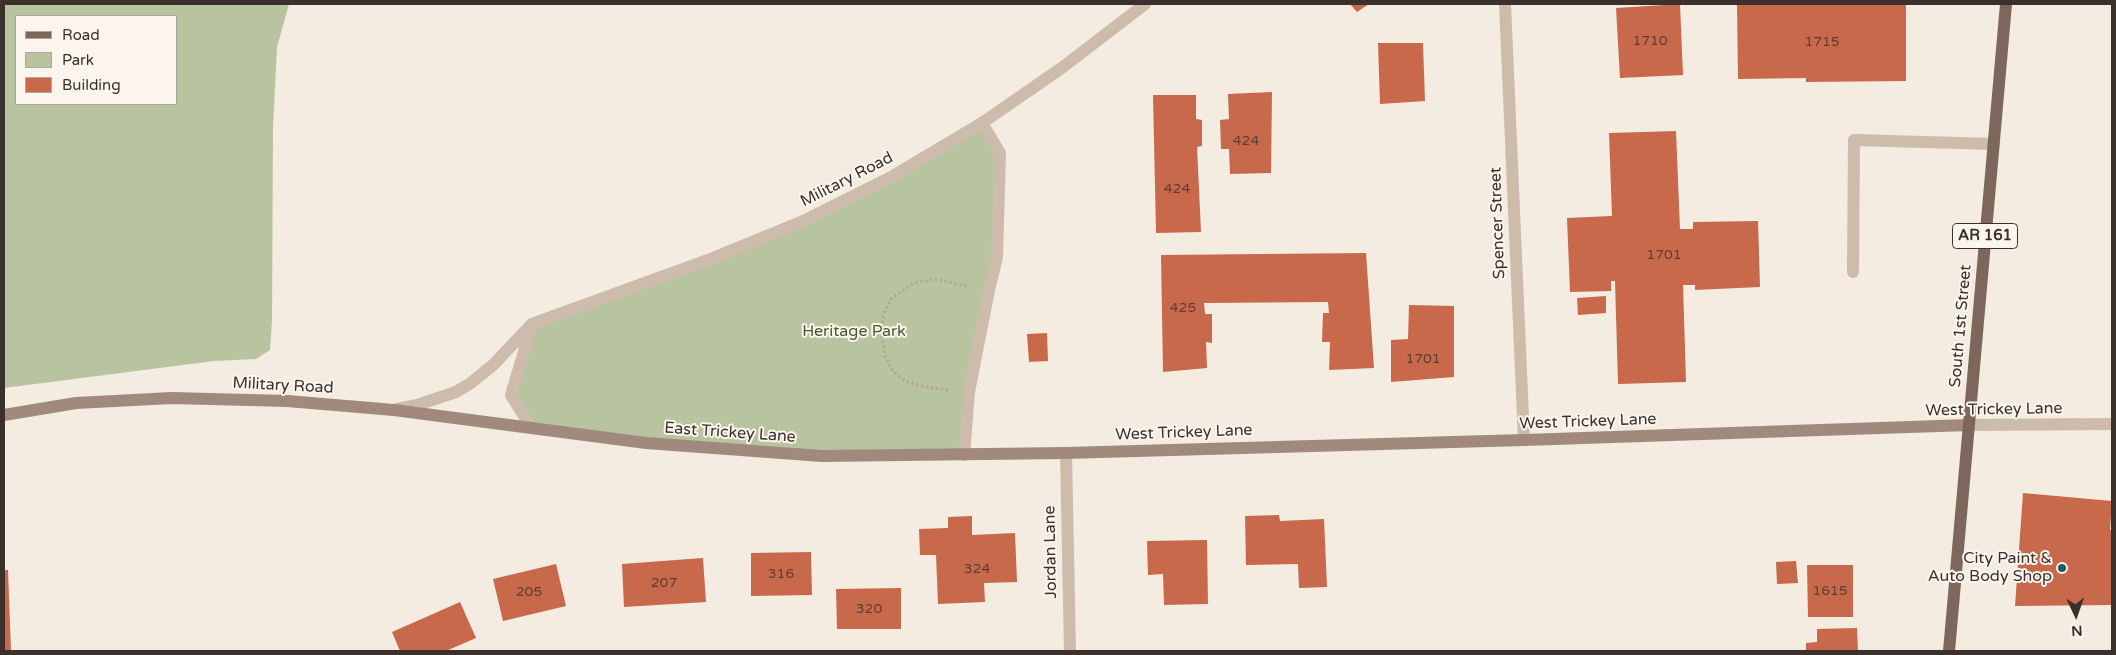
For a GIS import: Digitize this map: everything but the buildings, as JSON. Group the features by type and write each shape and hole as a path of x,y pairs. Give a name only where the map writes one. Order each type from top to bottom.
{"main road":[{"name":"South 1st Street","path":"1949,651 2006,4"},
{"name":"Military Road","path":"4,415 76,403 172,398 287,401 394,410"},
{"name":"East Trickey Lane","path":"394,410 646,443 743,452 822,456 1066,453"},
{"name":"West Trickey Lane","path":"1066,453 1969,425"}],"street":[{"name":"Military Road","path":"394,410 417,405 456,392 471,383 493,365 532,324 708,260 803,220 892,176 982,123 1063,67 1145,4"},
{"name":"Spencer Street","path":"1505,4 1524,440"},
{"path":"964,455 968,392 997,257 1000,154 982,123"},
{"path":"1853,272 1854,140 1994,144"},
{"path":"531,427 511,395 532,324"},
{"name":"West Trickey Lane","path":"1969,425 2112,424"},
{"name":"Jordan Lane","path":"1066,453 1070,651"}],"path":[{"path":"968,392 922,386 905,381 893,371 885,356 882,337 883,315 891,299 914,283 935,279 989,290"}],"green space":[{"path":"4,4 289,4 277,47 273,127 272,320 270,350 256,359 214,361 4,388"},
{"name":"Heritage Park","path":"982,123 1000,153 997,257 964,455 822,456 531,427 511,395 532,324 803,221"}],"place":[{"name":"City Paint & Auto Body Shop","path":"2062,568"}]}
